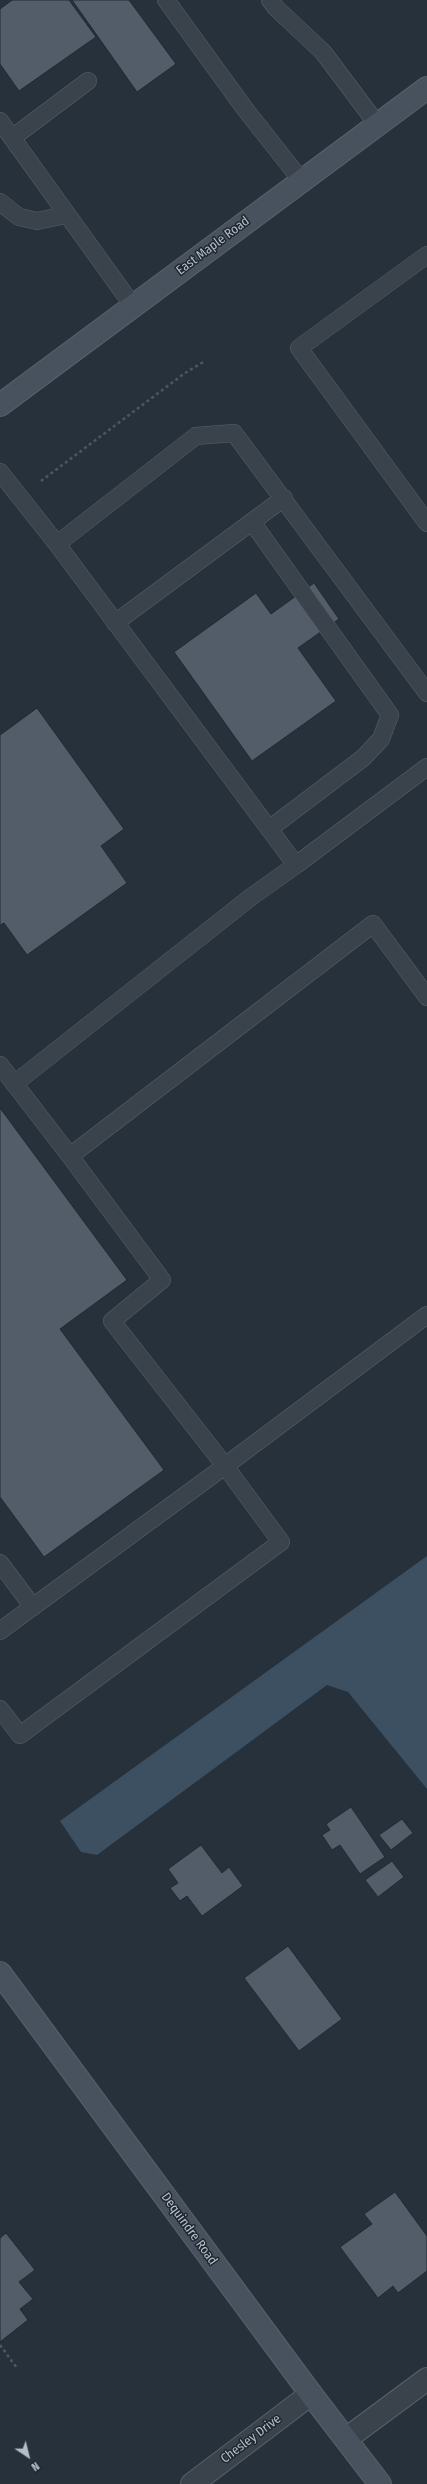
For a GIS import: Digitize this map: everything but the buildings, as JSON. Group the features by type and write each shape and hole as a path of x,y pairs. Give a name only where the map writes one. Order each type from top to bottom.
{"main road":[{"name":"East Maple Road","path":"1,402 134,306 301,180 427,88"},
{"name":"Dequindre Road","path":"0,1973 311,2394 380,2484"}],"street":[{"path":"346,2439 427,2379"},
{"name":"Chesley Drive","path":"192,2484 311,2394"}],"lane":[{"path":"166,0 245,109 301,180"},
{"path":"277,3 323,52 377,124"},
{"path":"12,138 88,81"},
{"path":"0,121 66,215 134,306"},
{"path":"0,202 19,217 37,221 66,215"},
{"path":"427,255 299,348 427,523"},
{"path":"57,544 196,436 234,433 284,498 427,693"},
{"path":"0,472 57,544 296,865"},
{"path":"116,623 284,498"},
{"path":"252,522 390,715 381,739 363,758 269,829"},
{"path":"14,1084 251,897 427,767"},
{"path":"70,1156 373,924 427,997"},
{"path":"0,1065 162,1280 112,1321 225,1466 281,1542 20,1735 0,1710"},
{"path":"0,1631 225,1466 427,1315"},
{"path":"0,1563 33,1606"}],"path":[{"path":"46,477 185,373 206,361"},
{"path":"0,2345 17,2368"}],"water":[{"path":"427,1556 427,1789 348,1692 327,1685 97,1855 81,1852 60,1821"}]}
